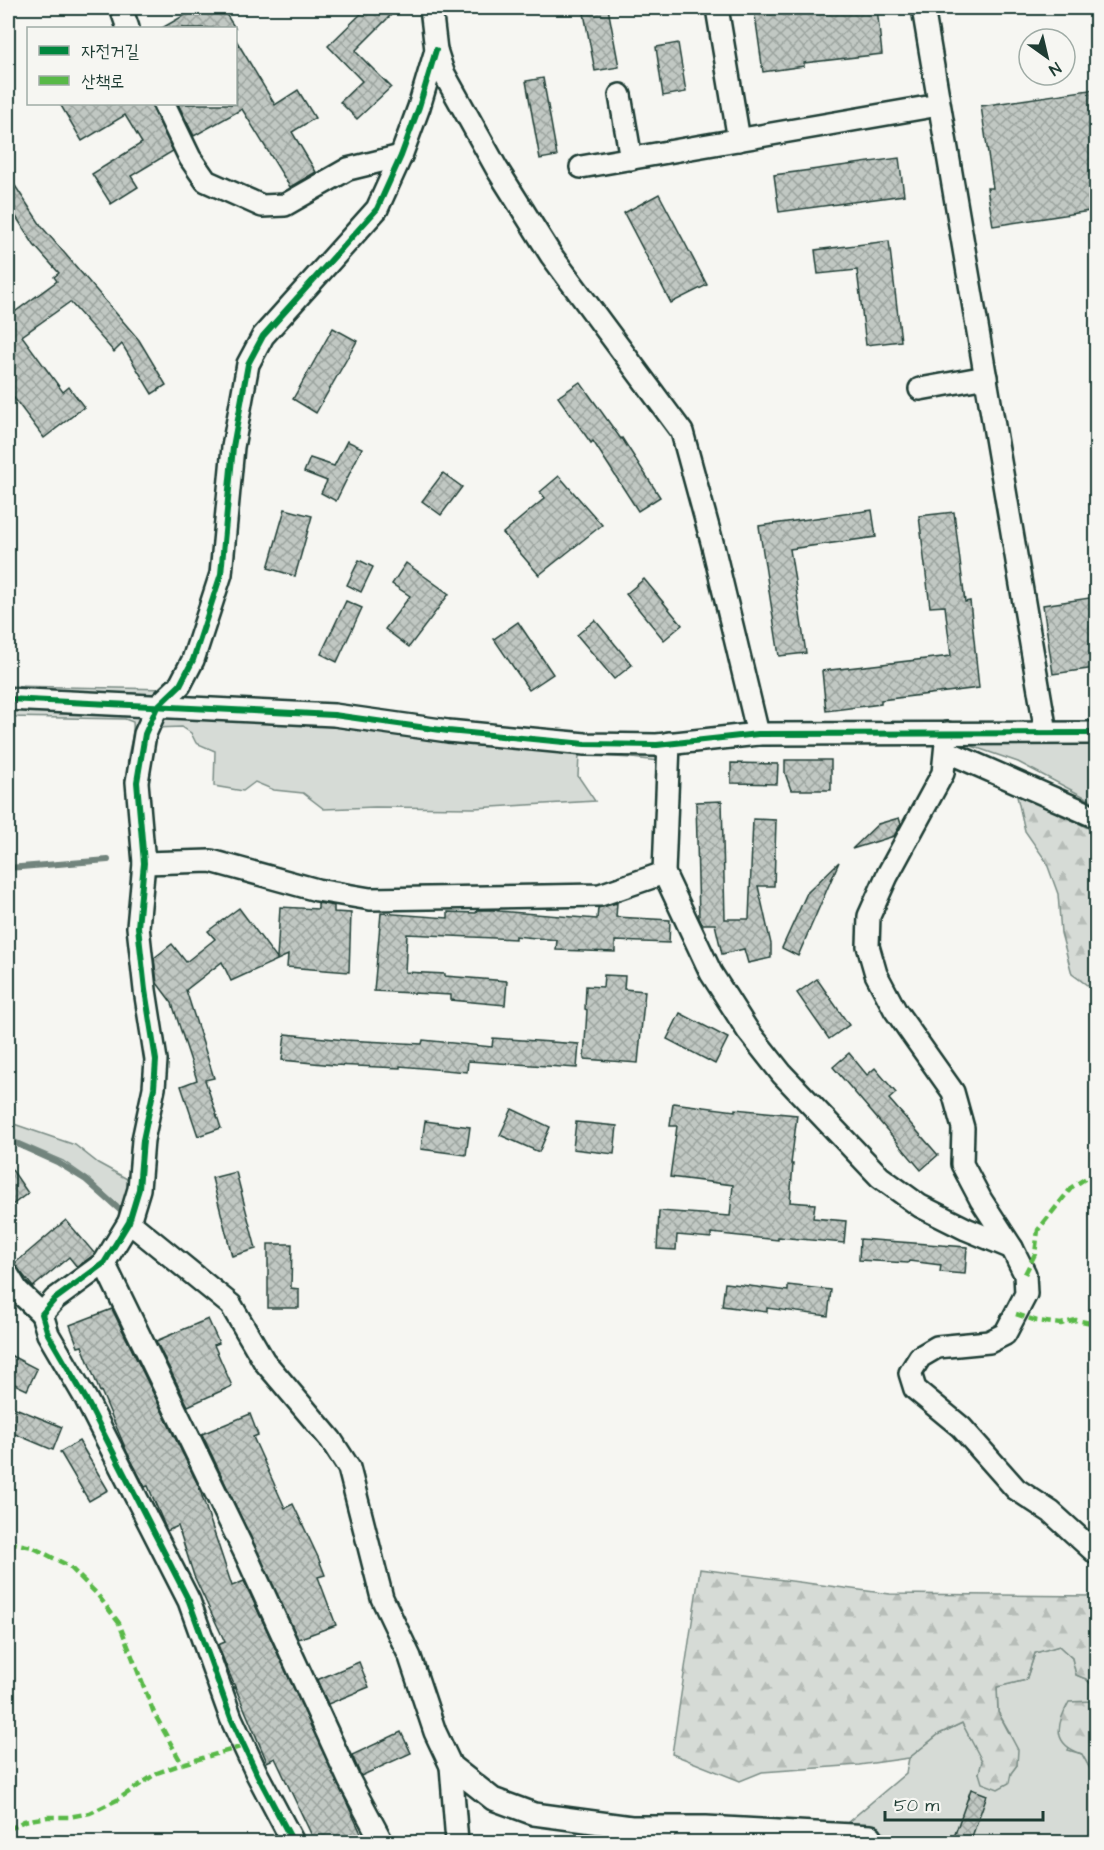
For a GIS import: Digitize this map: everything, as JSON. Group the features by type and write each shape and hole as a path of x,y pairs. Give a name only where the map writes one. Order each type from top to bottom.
{"street":[{"path":"122,8 128,27"},
{"path":"431,8 436,50 443,72 497,169 551,255 682,432 712,542 758,734"},
{"path":"717,8 739,140"},
{"path":"923,8 1046,732"},
{"path":"42,1314 55,1299 104,1263 129,1221 139,1189 143,1140 154,1088 156,1060 138,927 144,863 137,782 145,734 157,706 180,685 193,660 221,574 233,447 248,364 263,336 377,210 419,107 436,50"},
{"path":"620,95 631,159"},
{"path":"164,105 190,158 206,181 262,206 285,205 348,169 400,156"},
{"path":"581,167 939,105"},
{"path":"920,389 986,377"},
{"path":"8,699 334,715 448,731 585,744 669,743 758,734 947,742 1046,732 1096,733"},
{"path":"947,742 1096,817"},
{"path":"947,742 943,773 887,876 869,916 868,946 876,974 895,1010 953,1092 963,1128 963,1164 981,1200 1012,1248 1025,1274 1026,1294 1005,1334 989,1342 937,1347 920,1357 910,1373 915,1389 961,1427 1016,1489 1051,1512 1096,1553"},
{"path":"669,743 664,873 711,973 748,1031 782,1074 880,1177 920,1206 966,1229 1012,1248"},
{"path":"144,863 211,861 317,890 370,899 600,895 664,873"},
{"path":"129,1221 231,1305 264,1361 331,1440 349,1468 382,1598 410,1657 435,1732 451,1766 457,1842"},
{"path":"104,1263 247,1557 349,1780 382,1842"},
{"path":"8,1275 17,1290 42,1314 48,1334 86,1399 189,1601 231,1718 292,1842"},
{"path":"451,1766 493,1799 534,1814 631,1827 706,1827 871,1836"}],"green space":[{"path":"8,686 169,689 160,697 8,693"},
{"path":"8,709 130,711 139,718 140,725 128,771 133,722 125,719 8,717"},
{"path":"175,710 652,753 659,761 579,755 578,776 595,801 474,808 324,809 303,793 274,790 255,782 243,791 214,786 215,751 196,743 191,733 182,727 154,728 157,718"},
{"path":"1096,741 1096,803 1018,762 963,743"},
{"path":"1016,792 1096,832 1096,1007 1091,988 1072,974 1061,933 1058,894 1046,861 1025,831"},
{"path":"8,1122 75,1145 98,1163 129,1180 123,1210 89,1179 63,1161 8,1137"},
{"path":"700,1569 890,1594 1096,1596 1096,1689 1086,1679 1076,1675 1072,1658 1059,1646 1035,1653 1026,1680 997,1687 998,1712 1018,1750 1017,1765 1011,1773 1009,1783 998,1789 982,1783 979,1773 982,1761 962,1723 939,1734 909,1758 859,1765 762,1772 740,1781 672,1754"},
{"path":"1059,1646 1072,1658 1076,1675 1086,1679 1096,1689 1068,1750 1082,1754 1093,1774 1096,1774 1096,1842 794,1842 795,1837 841,1828 906,1773 909,1758 939,1734 962,1723 983,1761 979,1773 1011,1773 1017,1765 1010,1733 998,1712 997,1687 1026,1680 1035,1653"},
{"path":"1096,1689 1096,1774 1093,1774 1082,1754 1065,1745 1059,1733 1059,1726 1069,1702 1092,1701"}],"building":[{"path":"197,8 222,8 234,27 164,27"},
{"path":"367,8 398,8 355,51 391,87 357,119 340,102 362,81 328,46"},
{"path":"583,8 608,8 619,67 595,71"},
{"path":"754,8 877,8 882,54 804,63 804,66 763,72"},
{"path":"237,42 275,105 298,90 315,118 292,132 316,172 290,187 242,109 194,136 178,105 237,105"},
{"path":"678,43 686,92 663,96 656,47"},
{"path":"543,78 557,156 540,159 526,81"},
{"path":"1096,89 1096,210 993,226 987,188 993,188 981,106"},
{"path":"61,105 151,105 173,151 131,176 138,187 111,204 92,174 142,143 125,115 82,141"},
{"path":"899,158 904,195 779,212 774,175"},
{"path":"8,175 42,227 139,340 166,385 152,394 122,344 114,352 70,302 22,336 63,392 69,387 84,407 44,438 8,390 8,317 57,281 54,277 59,273 34,245 8,204"},
{"path":"659,194 707,285 671,303 624,213"},
{"path":"889,241 901,341 866,345 857,270 818,274 815,250"},
{"path":"333,328 357,341 316,413 293,399"},
{"path":"580,382 622,438 660,497 638,511 593,441 591,443 558,397"},
{"path":"347,441 362,448 336,501 321,493 327,481 304,472 310,458 334,466"},
{"path":"443,473 462,487 441,515 422,501"},
{"path":"559,476 602,525 539,575 503,533 545,498 540,492"},
{"path":"285,509 312,516 295,576 268,568"},
{"path":"872,510 876,537 790,549 806,653 779,656 759,526"},
{"path":"954,512 965,602 970,601 979,688 881,700 881,704 826,711 822,671 951,656 945,606 930,607 919,516"},
{"path":"359,560 373,567 361,592 347,585"},
{"path":"406,563 449,594 409,647 385,629 410,596 392,584"},
{"path":"644,579 682,625 664,640 626,594"},
{"path":"1096,597 1096,644 1092,645 1095,668 1053,674 1043,605"},
{"path":"346,601 362,608 337,662 321,654"},
{"path":"595,620 632,665 614,679 577,635"},
{"path":"518,622 553,674 529,690 494,639"},
{"path":"785,760 831,760 831,790 791,790 785,773"},
{"path":"731,763 778,764 777,784 731,783"},
{"path":"722,801 725,919 749,919 753,819 776,820 774,886 758,886 771,944 771,958 748,963 744,949 722,954 715,924 702,924 699,918 696,802"},
{"path":"899,818 901,824 894,836 852,849 878,824"},
{"path":"839,862 798,956 782,948 807,893"},
{"path":"318,903 334,906 334,912 351,913 349,972 287,967 288,955 231,981 222,962 186,990 214,1078 205,1080 221,1128 198,1136 181,1086 197,1080 172,1003 157,983 154,958 172,944 186,962 215,939 208,931 239,908 277,959 280,907 318,909"},
{"path":"617,903 616,917 670,920 669,943 615,941 615,952 556,950 557,940 515,936 515,939 407,934 405,972 507,981 505,1005 451,1000 451,995 374,991 381,913 448,918 448,912 476,913 477,910 499,910 597,919 598,908"},
{"path":"604,975 625,976 624,989 645,991 638,1063 584,1059 586,986 603,987"},
{"path":"817,979 849,1025 829,1039 797,993"},
{"path":"680,1013 728,1038 715,1064 667,1039"},
{"path":"285,1034 422,1044 423,1040 492,1047 493,1038 579,1044 577,1068 468,1061 467,1072 282,1060"},
{"path":"849,1053 867,1075 875,1068 896,1093 889,1099 938,1155 921,1170 833,1067"},
{"path":"673,1103 735,1111 735,1109 797,1115 791,1164 793,1164 790,1202 815,1204 813,1218 846,1221 844,1243 778,1237 778,1240 711,1233 711,1238 677,1235 676,1250 657,1249 659,1211 730,1216 733,1185 670,1177 677,1126 670,1126"},
{"path":"512,1109 550,1127 539,1152 500,1135"},
{"path":"425,1121 470,1127 466,1155 421,1149"},
{"path":"576,1122 617,1126 614,1154 573,1149"},
{"path":"8,1164 28,1193 8,1208"},
{"path":"236,1172 256,1249 232,1256 212,1178"},
{"path":"66,1220 95,1254 77,1267 69,1257 33,1287 14,1264"},
{"path":"860,1239 967,1247 965,1274 940,1272 941,1265 909,1261 908,1263 859,1260"},
{"path":"268,1244 292,1244 291,1288 299,1289 299,1308 268,1308"},
{"path":"725,1283 788,1291 788,1285 831,1290 828,1316 767,1308 767,1312 722,1306"},
{"path":"112,1309 199,1487 232,1586 244,1581 365,1842 315,1842 275,1758 267,1762 218,1645 225,1642 194,1576 178,1526 167,1531 148,1486 145,1487 127,1452 82,1346 78,1347 70,1325"},
{"path":"208,1319 219,1343 214,1345 232,1386 188,1406 156,1341"},
{"path":"8,1354 37,1369 27,1390 8,1381"},
{"path":"8,1405 62,1427 53,1450 8,1431"},
{"path":"250,1414 258,1435 253,1437 285,1508 293,1504 318,1557 325,1575 318,1577 336,1625 298,1639 202,1434"},
{"path":"79,1441 108,1490 89,1501 60,1452"},
{"path":"359,1662 369,1687 328,1704 317,1680"},
{"path":"401,1732 411,1753 361,1776 352,1755"},
{"path":"971,1789 987,1795 970,1842 954,1837"}],"waterway":[{"path":"8,868 108,860"},
{"path":"8,1140 57,1162 86,1180 121,1211"}],"marked path":[{"path":"1025,1274 1035,1254 1038,1230 1072,1187 1096,1172"},
{"path":"1016,1314 1037,1321 1061,1324 1076,1320 1096,1324"},
{"path":"8,1542 32,1547 69,1566 97,1594 119,1623 154,1713 182,1764 244,1746"},
{"path":"8,1830 24,1821 90,1813 117,1800 157,1773 182,1764"}],"cycle path":[{"path":"293,1842 231,1718 189,1601 86,1399 48,1334 42,1314 55,1299 104,1263 129,1222 139,1189 143,1140 154,1088 156,1060 138,927 144,863 137,782 145,734 157,707 180,685 193,660 221,574 233,447 248,364 263,336 377,209 401,156 436,50"},
{"path":"8,699 334,715 448,731 585,744 657,745 758,734 1096,733"}]}
